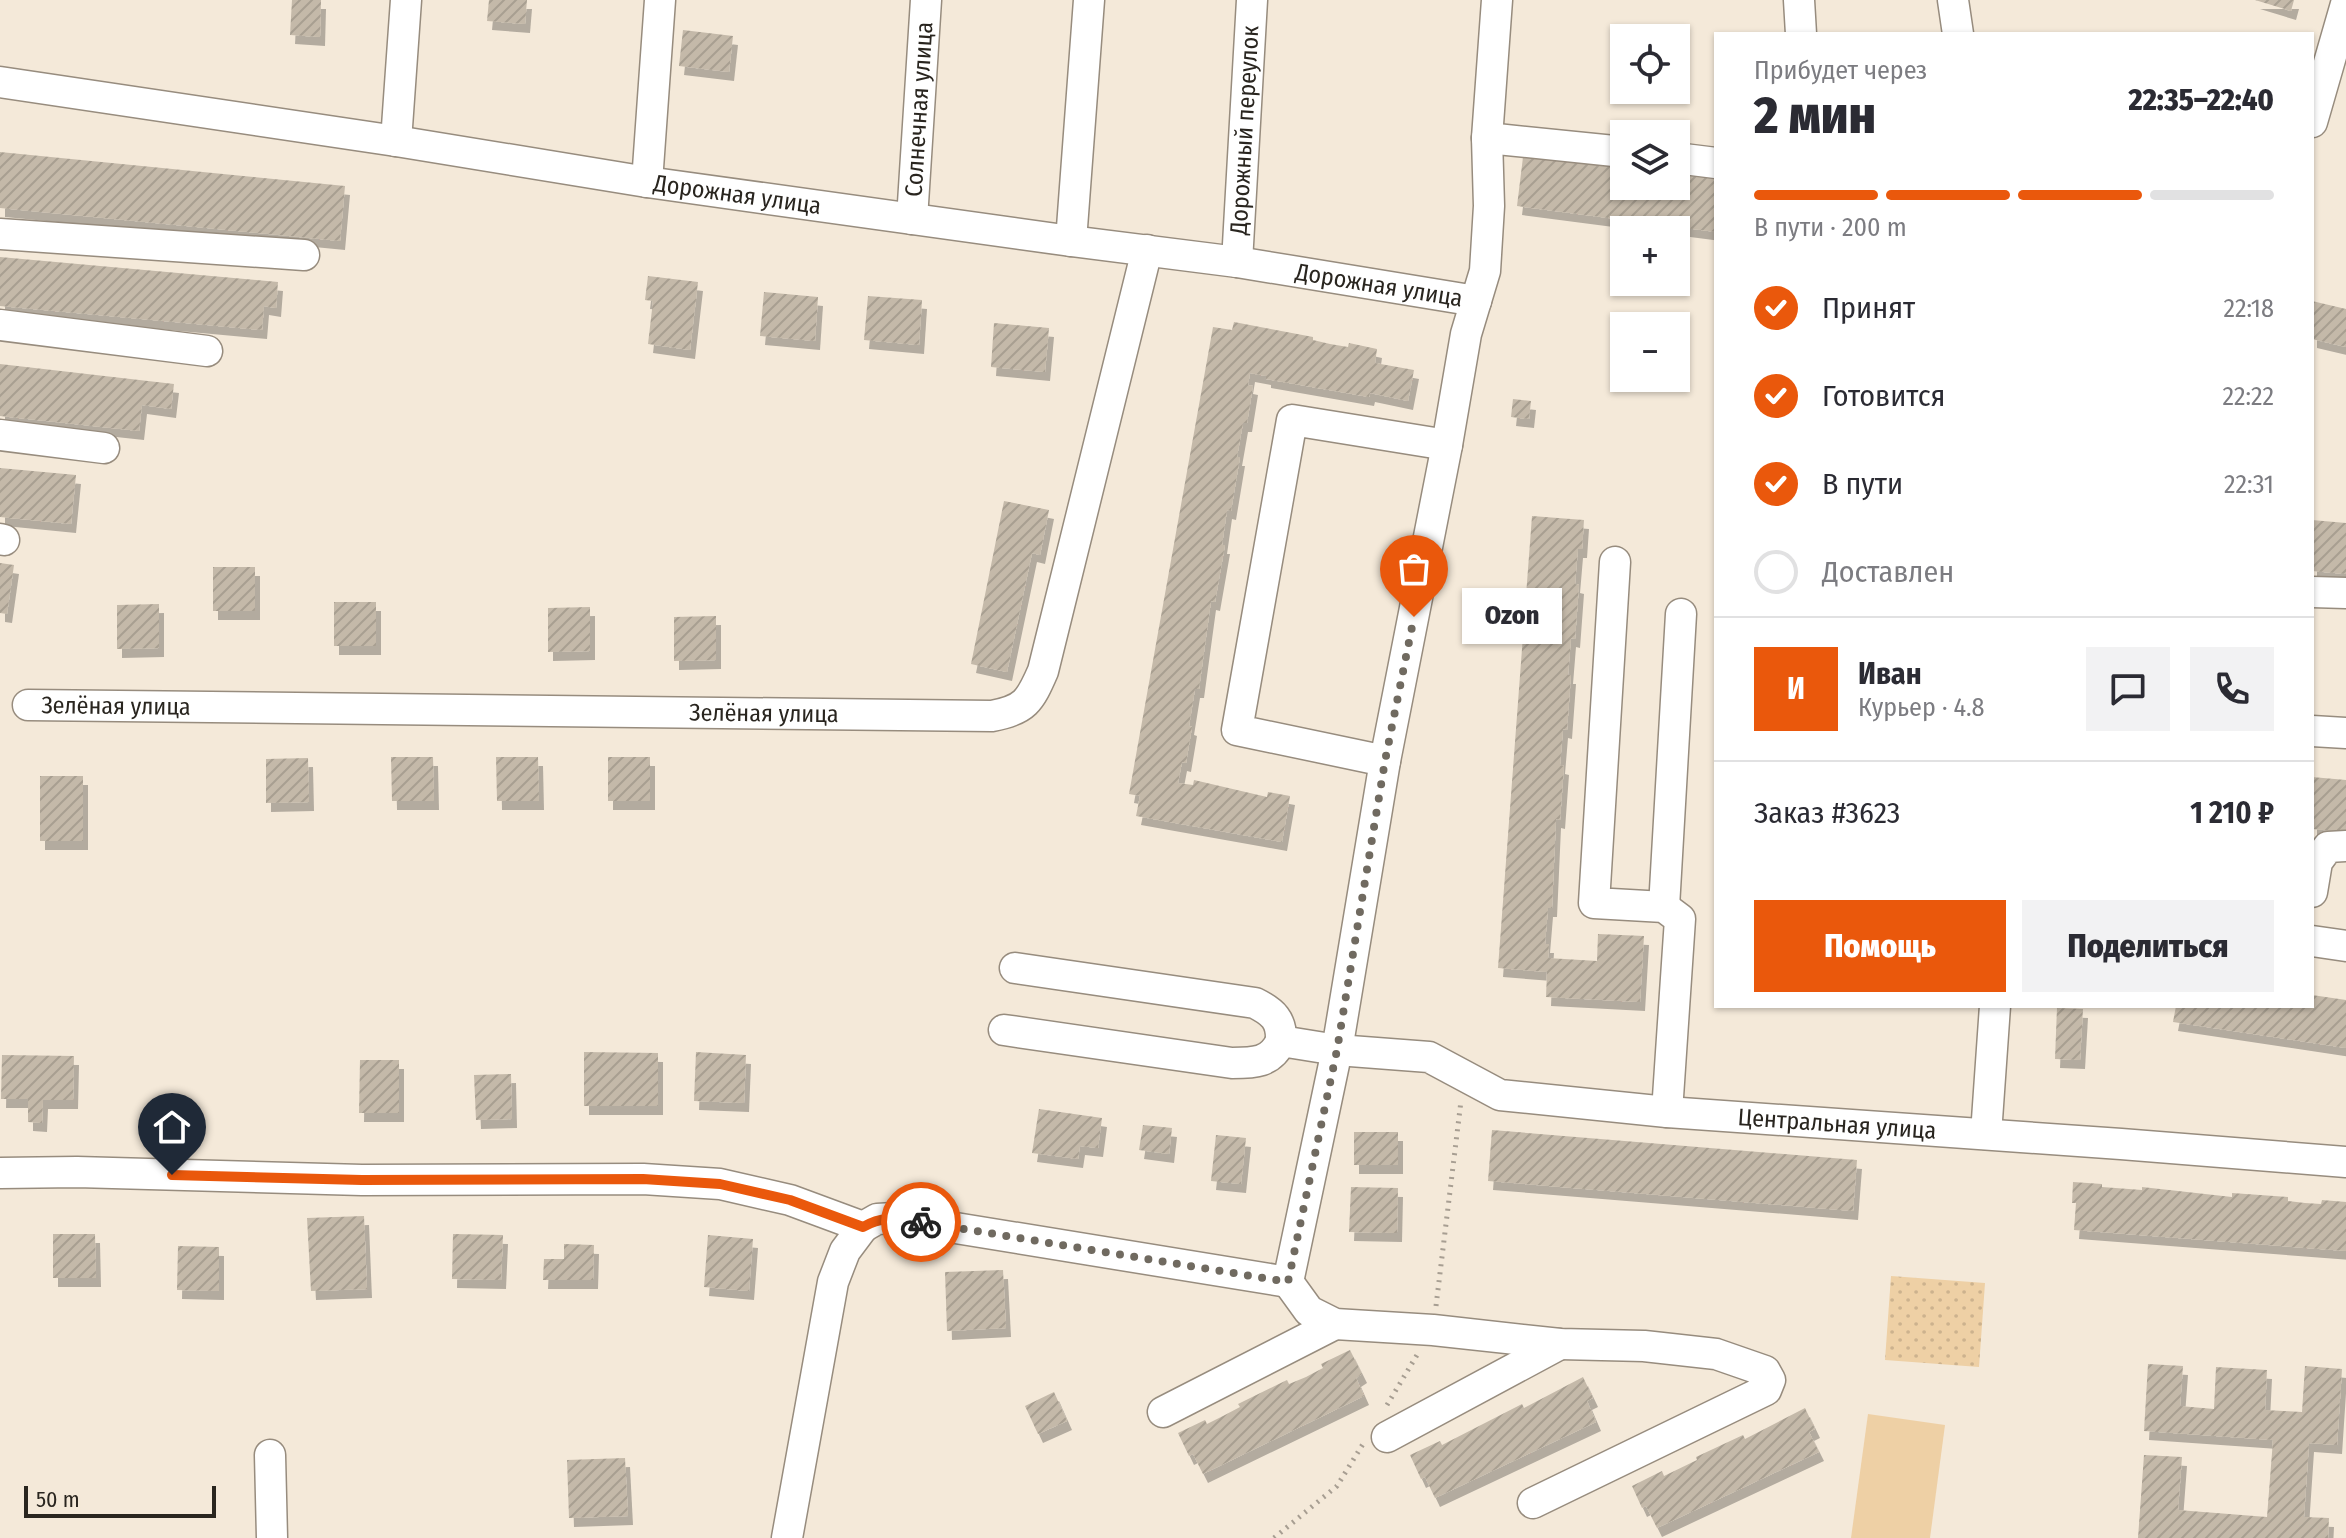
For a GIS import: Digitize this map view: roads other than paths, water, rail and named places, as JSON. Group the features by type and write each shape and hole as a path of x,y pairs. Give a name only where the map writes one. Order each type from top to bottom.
{"street":[{"path":"396,141 406,0"},
{"path":"647,182 660,0"},
{"name":"Солнечная улица","path":"912,219 926,0"},
{"path":"1071,241 1089,0"},
{"name":"Дорожный переулок","path":"1237,262 1252,0"},
{"path":"1288,1282 1337,1050 1385,761 1466,334 1485,271 1489,206 1487,138 1497,0"},
{"path":"1799,0 1801,32"},
{"path":"1953,0 1958,32"},
{"path":"2314,115 2346,4"},
{"name":"Дорожная улица","path":"0,82 647,182 1237,262 1476,301"},
{"path":"1487,138 1610,151"},
{"path":"1690,160 1714,163"},
{"path":"0,234 304,255"},
{"name":"Зелёная улица","path":"28,705 992,716 1014,712 1032,698 1043,671 1147,250"},
{"path":"0,325 207,351"},
{"path":"1385,761 1237,730 1292,420 1447,445"},
{"path":"0,435 104,448"},
{"path":"1615,562 1594,903 1664,907 1680,919 1667,1112"},
{"path":"2314,592 2346,593"},
{"path":"1664,907 1681,614"},
{"path":"2314,731 2346,733"},
{"path":"2314,880 2317,862 2328,847 2346,846"},
{"path":"2314,941 2346,946"},
{"path":"1004,1030 1232,1063 1269,1059 1281,1041 1277,1018 1255,1003 1015,968"},
{"path":"1986,1134 1995,1008"},
{"name":"Центральная улица","path":"1281,1041 1337,1050 1429,1057 1500,1095 1667,1112 2346,1162"},
{"path":"0,1173 77,1172 362,1180 643,1179 720,1184 790,1200 863,1227"},
{"path":"787,1538 833,1282 845,1251 863,1227 877,1219 894,1218 1288,1282 1309,1311 1335,1324 1716,1354 1765,1371 1770,1380 1766,1390 1533,1503"},
{"path":"1163,1412 1335,1324"},
{"path":"1387,1437 1560,1344"},
{"path":"270,1455 272,1538"}],"place":[{"name":"Ozon","path":"1414,617"}]}
